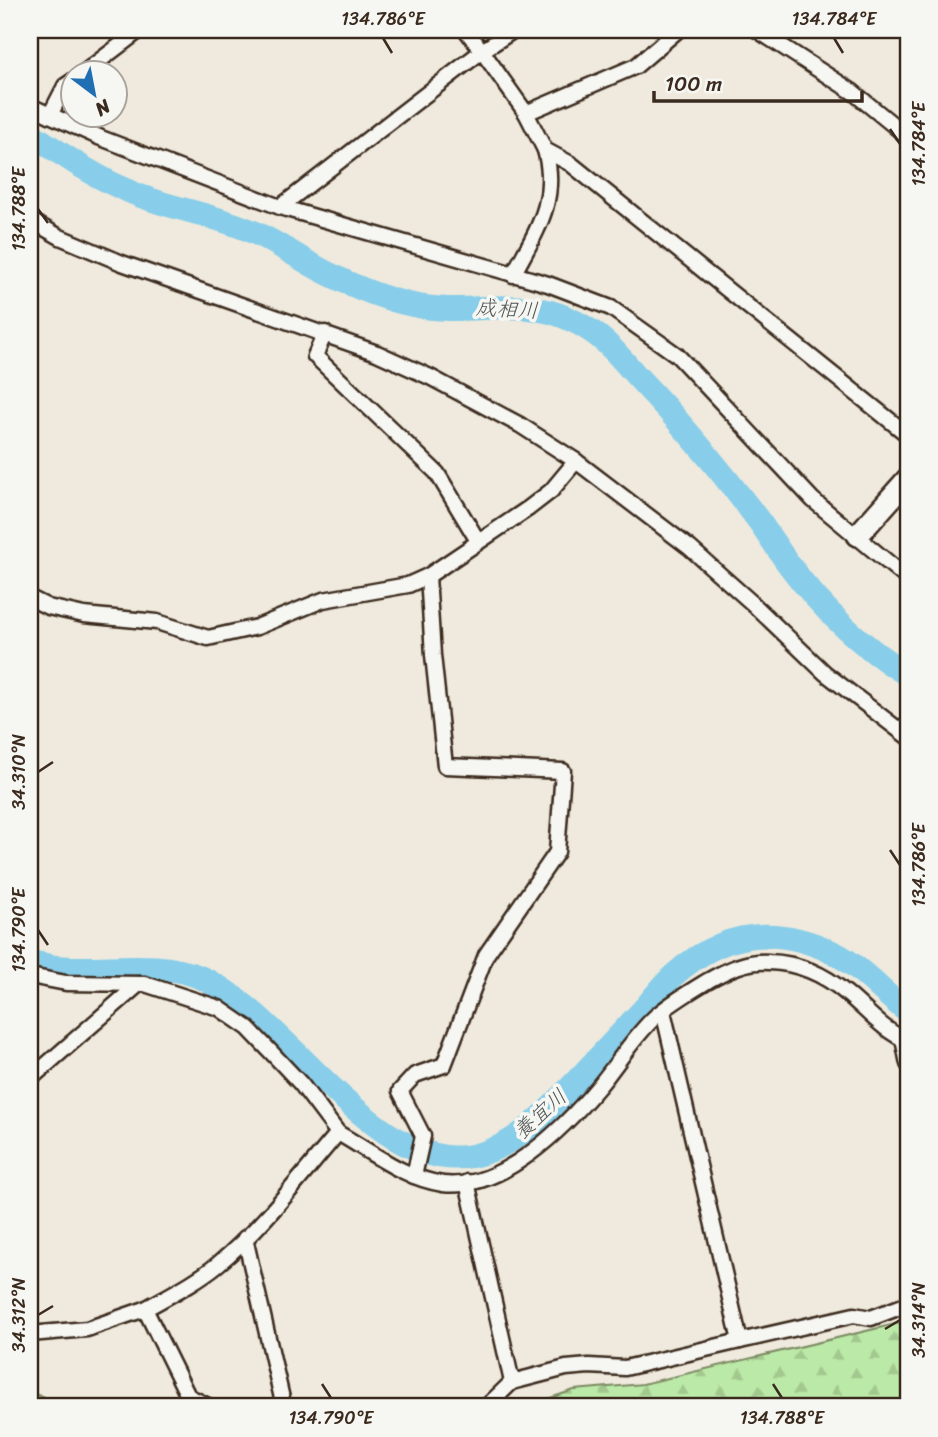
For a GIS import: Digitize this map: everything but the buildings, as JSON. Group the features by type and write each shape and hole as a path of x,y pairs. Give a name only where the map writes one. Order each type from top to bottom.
{"street":[{"path":"100,60 140,30"},
{"path":"466,30 526,113 545,149 551,169 551,190 540,223 513,275"},
{"path":"281,207 482,51 513,30"},
{"path":"526,113 636,66 678,30"},
{"path":"757,30 853,92 908,137"},
{"path":"50,115 60,96"},
{"path":"30,106 101,138 281,207 548,284 611,308 677,355 813,500 908,579"},
{"path":"545,149 570,164 908,435"},
{"path":"30,220 60,237 122,263 377,353 430,377 520,425 576,461 690,548 825,673 908,737"},
{"path":"326,334 315,356 437,473 478,541"},
{"path":"30,598 48,607 84,615 157,622 208,638 257,627 323,600 408,584 428,576 551,491 576,461"},
{"path":"858,535 908,479"},
{"path":"414,1176 423,1136 401,1091 415,1075 444,1065 486,956 557,852 563,771 446,766 433,656 428,576"},
{"path":"30,976 66,983 139,984 219,1008 248,1028 301,1084 338,1133 414,1176 443,1184 484,1178 507,1168 530,1153 555,1133 598,1087 634,1040 663,1011 684,995 742,964 767,961 816,972 845,992 887,1029 906,1040 908,1064"},
{"path":"30,1079 139,984"},
{"path":"663,1011 740,1341"},
{"path":"30,1334 87,1329 145,1309 183,1288 218,1264 245,1238 338,1133"},
{"path":"467,1182 512,1382"},
{"path":"245,1238 284,1407"},
{"path":"486,1407 512,1382 566,1368 625,1368 854,1315 871,1318 908,1304"},
{"path":"145,1309 188,1396 210,1407"}],"green space":[{"path":"908,1321 908,1407 523,1407 574,1390 643,1384"},
{"path":"30,1392 68,1407 30,1407"}],"waterway":[{"name":"成相川","path":"30,133 80,166 119,187 147,199 251,231 327,273 380,296 437,308 503,307 546,311 568,318 591,331 619,356 702,449 815,597 859,640 908,675"},
{"name":"養宜川","path":"30,962 74,968 148,967 184,972 202,978 234,997 366,1118 401,1142 436,1155 472,1156 499,1147 524,1132 556,1102 674,975 711,949 731,941 770,936 812,944 852,964 908,1012"}]}
